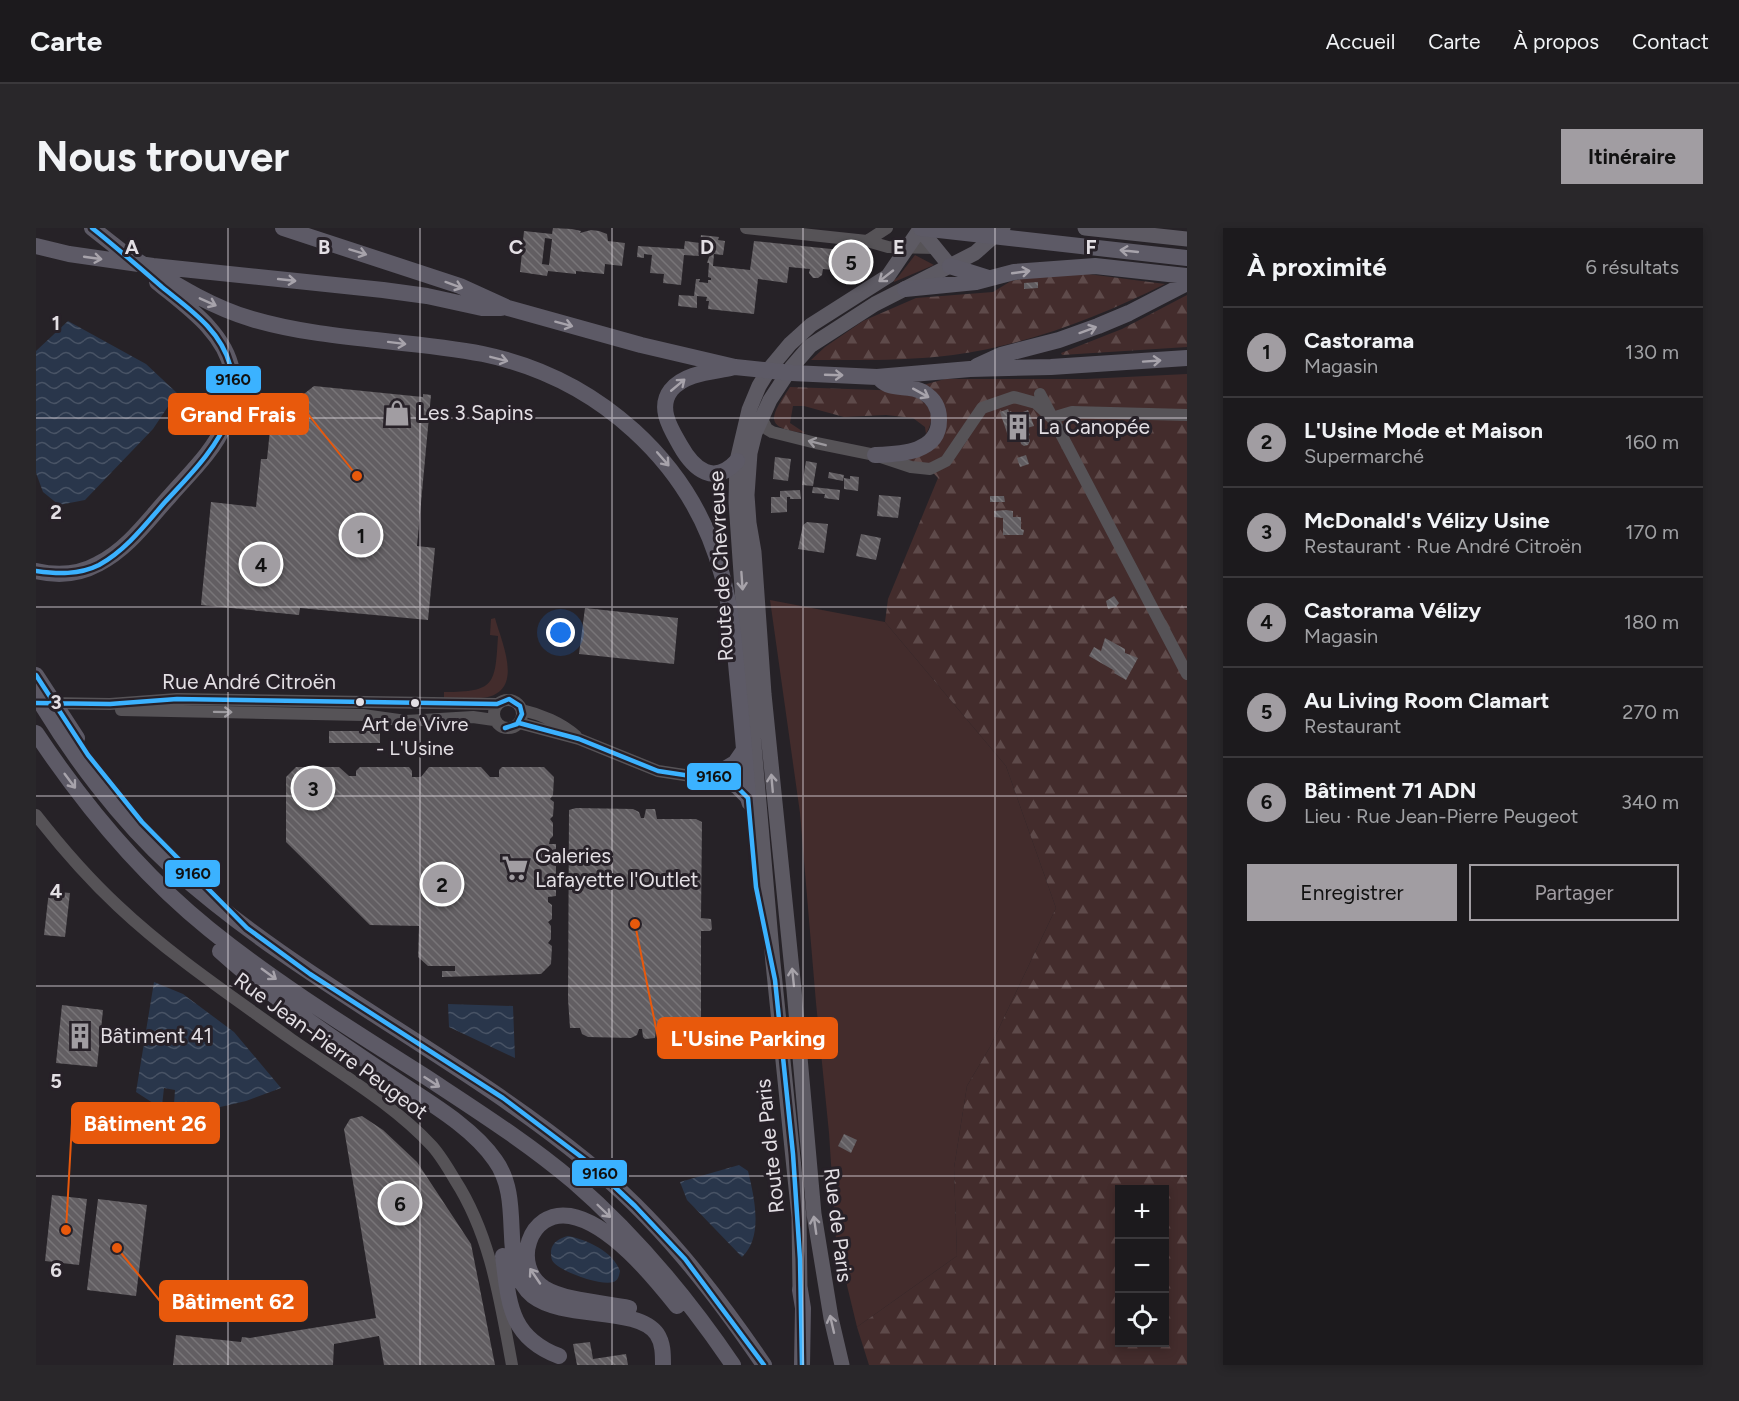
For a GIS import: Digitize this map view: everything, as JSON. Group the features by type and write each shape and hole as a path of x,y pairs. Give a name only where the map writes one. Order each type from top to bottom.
{"highway":[{"path":"36,571 75,573 98,565 122,548 208,453 220,436 230,413 234,385 232,372 226,350 218,338 190,310 92,228"},
{"path":"283,228 460,286 508,308 641,345 735,367 792,373 877,377 970,369 1051,367 1187,358"},
{"path":"920,228 1187,258"},
{"path":"36,246 94,258 383,290 427,296 482,308 508,308"},
{"path":"121,251 198,297 251,319 318,333 482,354 518,363 581,391 642,437 669,467 688,496 713,547 722,573 730,610 748,798"},
{"path":"950,266 989,278"},
{"path":"905,289 976,282 1014,272 1095,266 1187,276"},
{"path":"970,369 1001,355 1059,340 1098,326 1187,283"},
{"path":"735,367 692,376 678,384 667,398 665,414 688,460 700,470 721,473 737,461"},
{"path":"875,455 901,453 926,446 936,433 939,420 935,404 923,392 912,388 887,386 877,377"},
{"path":"36,675 88,755 142,822 248,928"},
{"path":"36,694 79,761 140,834 172,867 310,974 503,1098 588,1162 635,1206 685,1259 764,1365"},
{"path":"36,733 80,795 187,922 266,991 432,1105 489,1151 505,1175 511,1199 513,1258 520,1279 526,1288 543,1302 554,1306 622,1317 646,1324 657,1334 660,1341 663,1365"},
{"path":"713,776 735,763 744,750"},
{"path":"142,867 207,927 242,955 327,1015 474,1108 574,1182 662,1269 712,1334 732,1365"},
{"path":"467,1131 489,1166 499,1191 506,1276 518,1326 542,1350 559,1356"},
{"path":"676,1365 667,1330 656,1318 638,1310 555,1293 537,1282 528,1266 527,1248 530,1239 541,1224 550,1219 568,1216 594,1225 603,1231 640,1264 698,1331 732,1365"},
{"path":"800,1290 803,1308 802,1365"}],"main road":[{"path":"920,228 950,266"},
{"name":"Route de Chevreuse","path":"772,963 736,502 737,461 742,435 753,399 770,368 790,344 810,325 888,276 909,248 920,228"},
{"path":"1085,228 1187,239"},
{"name":"Rue de Paris","path":"842,1365 831,1318 814,1214 747,495 750,453 761,417 770,400 791,368 810,346 850,318 975,252 1000,229"},
{"path":"713,776 736,786 748,798 761,915 772,963"},
{"name":"Route de Paris","path":"772,963 799,1217 800,1290"}],"street":[{"path":"746,228 867,241 888,247 936,248"},
{"path":"867,241 886,228"},
{"path":"1040,394 1187,674"},
{"path":"761,417 767,429 772,432 875,455 911,467 930,469 946,461 982,408 1014,397 1036,403 1052,418"},
{"path":"1052,418 1072,412 1187,415"},
{"name":"Rue André Citroën","path":"36,710 177,699 497,704"},
{"path":"522,710 519,723 510,728 505,728 494,720 494,709 497,704 502,700 510,699 522,710 568,728 579,739"},
{"name":"Rue André Citroën","path":"36,703 90,707 363,715 406,721 473,717 494,720"},
{"path":"519,723 579,739 658,771 691,776 713,776"},
{"name":"Rue Jean-Pierre Peugeot","path":"36,815 54,839 118,906 155,937 220,988 402,1117 433,1147 456,1181 479,1224 492,1263 512,1365"},
{"path":"795,1365 800,1290"}],"green space":[{"path":"915,255 934,265 894,282 894,280"},
{"path":"1088,274 1165,284 1114,308 1062,328 981,350 918,358 811,360 825,347 863,321 916,298 993,292 1011,281 1040,275"},
{"path":"1187,295 1187,347 1062,355 1061,353 1122,329"},
{"path":"1187,374 1187,1365 869,1365 857,1327 957,1256 954,1168 967,1086 990,1047 1056,908 1006,766 885,622 888,599 938,478 927,466 896,458 943,433 923,385 945,379 1086,379"},
{"path":"790,387 906,391 925,403 931,413 930,426 926,434 925,427 913,418 886,415 844,417 804,406 793,406 790,423 805,433 792,431 782,428 774,420 778,407"},
{"path":"770,600 885,622 1006,766 1056,908 990,1047 967,1086 954,1168 957,1256 857,1327 836,1240 829,1133 800,813"},
{"path":"495,618 507,663 508,674 505,684 499,692 488,697 444,698 444,692 474,690 489,682 496,665 498,636 490,635 491,619"}],"water":[{"path":"68,321 146,364 177,393 153,429 85,500 59,505 43,492 36,473 36,351"},
{"path":"154,982 183,994 234,1032 281,1088 246,1101 203,1111 203,1107 174,1104 175,1090 164,1088 162,1106 156,1105 136,1092"},
{"path":"448,1004 513,1006 515,1058 449,1027"},
{"path":"739,1165 748,1171 756,1216 753,1239 749,1249 742,1257 687,1200 680,1182"},
{"path":"568,1236 599,1248 612,1258 620,1271 617,1279 607,1283 590,1280 570,1273 556,1264 552,1259 553,1245"}],"building":[{"path":"553,228 572,229 581,231 580,233 591,230 607,234 608,241 625,243 622,266 605,264 604,274 548,271 547,276 520,272 524,231 552,234","holes":["545,238 552,239 549,265 542,264"]},
{"path":"701,235 719,237 718,240 725,241 723,255 714,254 713,266 750,270 754,241 860,252 857,279 841,277 842,271 823,269 822,275 813,278 809,273 810,269 789,267 787,283 758,279 754,314 708,309 707,297 697,296 697,308 678,306 679,295 694,296 696,279 700,279 699,282 708,283 708,280 711,280 708,277 709,263 707,263 711,251 699,252 699,256 684,255 681,285 663,283 664,274 650,273 652,255 644,254 644,258 637,257 638,246 684,249 685,241 700,243"},
{"path":"1038,282 1038,288 1024,289 1024,283"},
{"path":"314,386 423,397 423,394 431,395 417,546 435,548 428,620 300,608 299,615 201,605 211,502 256,507 261,459 267,459 271,420"},
{"name":"La Canopée","path":"1008,409 1013,416 1028,410 1034,426 1027,428 1030,435 1028,445 1021,444 1020,440 1016,440 1014,434 1008,436 1000,412"},
{"path":"1026,455 1029,464 1020,467 1017,458"},
{"path":"775,457 791,459 788,481 773,479"},
{"path":"806,461 817,463 813,486 802,485"},
{"path":"829,472 844,475 843,481 828,478"},
{"path":"850,476 859,477 858,491 844,489 844,478 850,479"},
{"path":"813,487 840,490 839,500 824,498 825,494 812,493"},
{"path":"800,490 801,499 787,497 787,512 771,513 771,497 780,497 780,491"},
{"path":"879,495 901,497 898,518 877,516"},
{"path":"990,496 1004,496 1005,502 990,502"},
{"path":"994,511 1013,511 1013,517 1021,517 1023,535 1003,535 1003,518 994,517"},
{"path":"807,522 828,524 824,553 798,549 803,525"},
{"path":"861,534 881,538 876,560 856,556"},
{"path":"1114,596 1119,603 1116,607 1108,609 1106,601"},
{"path":"585,608 678,618 674,664 579,654"},
{"path":"1105,638 1125,649 1125,653 1138,658 1126,680 1089,656 1094,647 1101,651"},
{"path":"329,731 380,731 380,743 329,743"},
{"path":"296,767 339,767 349,776 356,776 356,771 360,767 409,767 412,777 421,777 429,767 481,767 490,777 499,777 499,770 502,767 544,767 554,777 553,795 550,799 554,802 553,816 550,819 553,823 553,836 549,844 556,844 556,896 548,897 548,902 552,905 552,919 548,922 551,926 551,939 548,943 552,946 551,964 541,974 442,977 442,971 455,971 455,966 428,966 418,957 419,926 370,925 286,842 286,777"},
{"path":"576,808 633,809 639,812 641,818 644,818 646,809 655,809 657,819 696,819 702,822 701,918 711,919 712,929 701,931 701,1022 698,1028 656,1029 655,1038 645,1039 642,1029 639,1029 637,1035 631,1038 588,1037 582,1034 580,1028 570,1028 568,999 569,810"},
{"path":"49,891 70,893 65,937 44,935"},
{"name":"Bâtiment 41","path":"62,1005 103,1010 97,1067 56,1063"},
{"path":"362,1116 383,1130 417,1162 471,1244 495,1365 384,1365 379,1336 334,1344 333,1365 173,1365 176,1335 241,1342 242,1337 250,1338 376,1318 344,1129 350,1119"},
{"path":"844,1134 857,1140 851,1153 838,1146"},
{"path":"52,1195 87,1199 79,1265 45,1261"},
{"path":"98,1199 147,1205 136,1296 87,1290"},
{"path":"590,1342 593,1359 626,1354 628,1365 577,1365 573,1344"}],"transit line":[{"name":"9160","path":"36,571 60,573 84,571 109,559 126,545 202,461 218,439 230,414 234,396 230,365 225,352 211,330 193,312 92,228"},
{"name":"9160","path":"36,675 88,755 142,822 247,928 310,974 503,1098 588,1162 635,1206 685,1259 764,1365"},
{"name":"9160","path":"36,703 110,704 177,699 497,704 509,699 520,706 522,714 517,724 505,728"},
{"name":"9160","path":"519,723 579,739 658,771 691,776 713,776 736,786 748,798 756,887 775,980 793,1154 800,1259 802,1365"}],"place":[{"name":"Au Living Room Clamart","path":"851,262"},
{"name":"Les 3 Sapins","path":"397,413"},
{"name":"La Canopée","path":"1018,427"},
{"name":"Grand Frais","path":"357,476"},
{"name":"Castorama","path":"361,535"},
{"name":"Castorama Vélizy","path":"261,564"},
{"name":"Art de Vivre - L'Usine","path":"415,703"},
{"name":"McDonald's Vélizy Usine","path":"313,788"},
{"name":"Galeries Lafayette l'Outlet","path":"515,868"},
{"name":"L'Usine Mode et Maison","path":"442,884"},
{"name":"L'Usine Parking","path":"635,924"},
{"name":"Bâtiment 41","path":"80,1036"},
{"name":"Bâtiment 71 ADN","path":"400,1203"},
{"name":"Bâtiment 26","path":"66,1230"},
{"name":"Bâtiment 62","path":"117,1248"}]}
